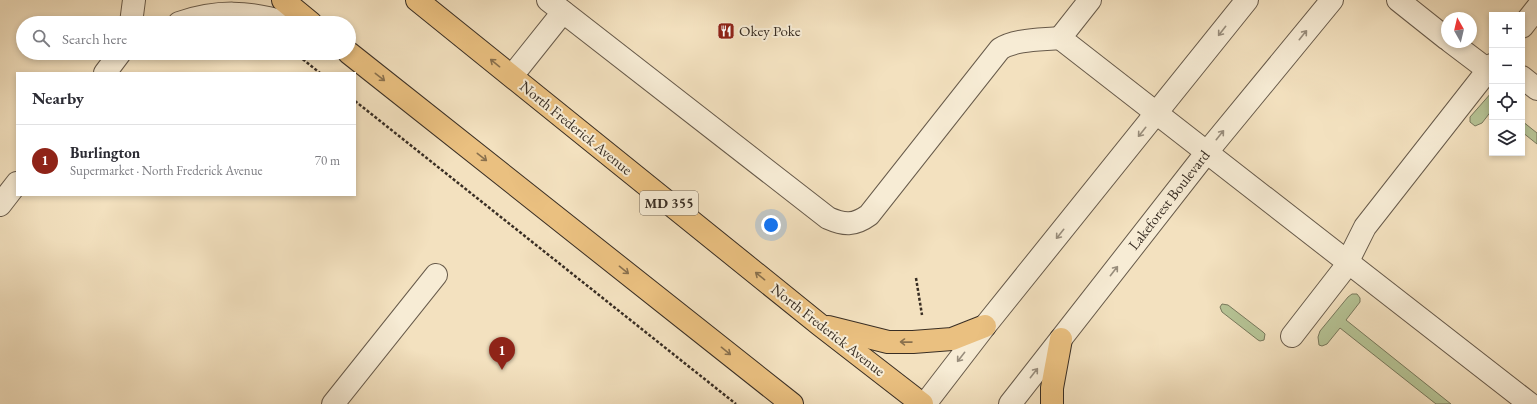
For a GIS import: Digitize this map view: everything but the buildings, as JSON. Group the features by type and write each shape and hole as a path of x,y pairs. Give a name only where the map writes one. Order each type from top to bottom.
{"main road":[{"path":"283,0 302,16"},
{"name":"North Frederick Avenue","path":"417,0 820,325 924,404"},
{"path":"356,59 792,404"},
{"path":"820,325 888,342 913,342 952,338 985,326"},
{"path":"1052,404 1052,388 1061,339"},
{"path":"762,380 775,404"}],"street":[{"path":"132,16 134,0"},
{"path":"1060,38 1090,0"},
{"path":"924,404 1247,0"},
{"name":"Lakeforest Boulevard","path":"1010,404 1207,152 1332,0"},
{"path":"1398,0 1441,33"},
{"path":"512,76 555,6 828,218 839,223 850,224 861,221 869,215 1000,49 1018,42 1060,38 1530,404"},
{"path":"1525,23 1537,8"},
{"path":"205,16 230,13 258,16"},
{"path":"1461,48 1489,67"},
{"path":"106,72 116,60"},
{"path":"1292,336 1348,262 1365,227 1489,69"},
{"path":"1525,79 1537,89"},
{"path":"0,205 16,184"},
{"path":"333,404 436,276"}],"path":[{"path":"304,60 319,72"},
{"path":"356,102 736,404"},
{"path":"916,278 922,315"}],"green space":[{"path":"1489,95 1489,114 1482,123 1475,126 1470,122 1470,117"},
{"path":"1525,123 1537,133 1537,144 1525,134"},
{"path":"1352,294 1357,294 1360,298 1360,302 1346,320 1451,404 1436,404 1340,328 1327,344 1322,346 1319,345 1318,337 1320,331"},
{"path":"1222,304 1228,305 1263,332 1265,334 1264,340 1258,340 1222,312 1220,307"}],"place":[{"name":"Okey Poke","path":"726,31"},
{"name":"Burlington","path":"502,370"}]}
